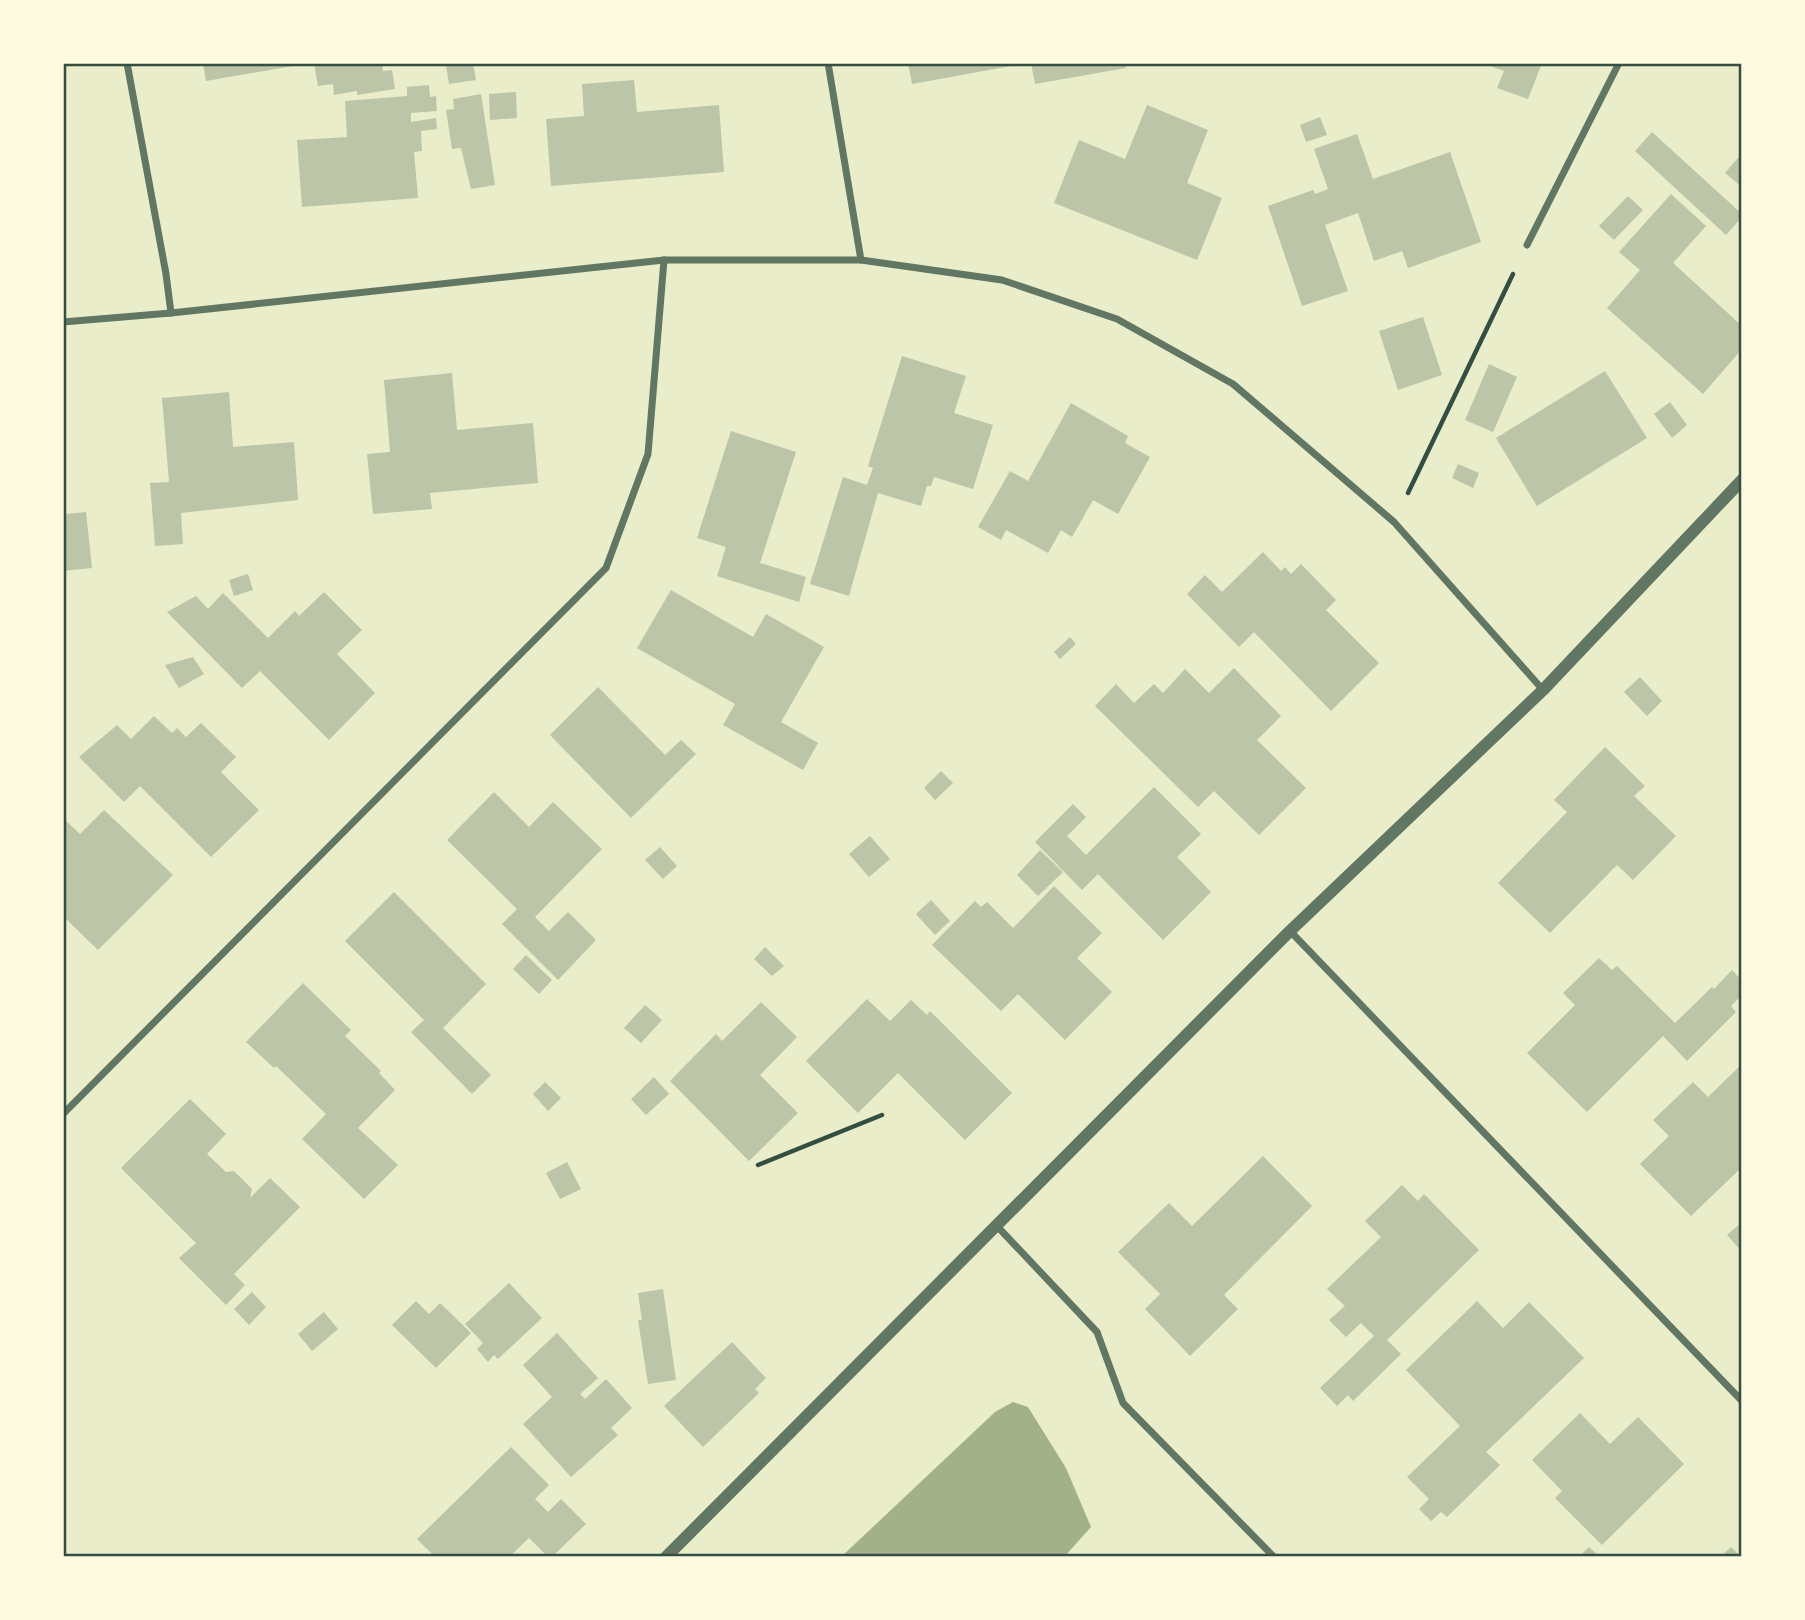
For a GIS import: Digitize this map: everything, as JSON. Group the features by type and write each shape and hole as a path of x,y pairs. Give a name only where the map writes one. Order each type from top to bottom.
{"street":[{"path":"127,63 164,261 171,313"},
{"path":"828,63 861,260"},
{"path":"1527,245 1619,63"},
{"path":"63,1114 606,568 648,454 664,260"},
{"path":"63,322 171,313 664,260 861,260 1002,280 1116,319 1233,384 1394,522 1543,690"},
{"path":"666,1557 1290,932 1543,690 1742,480"},
{"path":"1290,932 1742,1401"},
{"path":"996,1225 1097,1332 1123,1403 1274,1557"}],"path":[{"path":"1394,522 1527,245"},
{"path":"758,1165 882,1115"}],"shaded area":[{"path":"1013,1402 1028,1407 1066,1468 1091,1527 1064,1557 841,1557 995,1412"}],"building":[{"path":"203,63 304,63 304,64 206,81"},
{"path":"314,63 382,63 383,71 392,70 395,89 357,95 357,91 334,95 333,84 318,86"},
{"path":"473,63 476,80 449,84 446,65"},
{"path":"908,63 1022,63 1022,64 912,84"},
{"path":"1031,63 1125,63 1126,68 1035,84"},
{"path":"1542,63 1528,99 1497,88 1504,71 1488,65"},
{"path":"634,80 637,112 719,105 724,172 551,186 546,119 584,116 582,84"},
{"path":"429,85 430,97 436,96 437,111 411,113 411,122 436,118 437,129 421,131 422,151 414,152 418,198 302,207 297,140 347,137 345,101 407,96 407,87"},
{"path":"516,92 517,118 490,120 489,94"},
{"path":"481,94 495,185 471,189 461,148 452,149 446,110 454,109 453,99"},
{"path":"1147,105 1208,130 1187,183 1222,198 1197,260 1054,203 1079,140 1125,159"},
{"path":"1320,117 1327,135 1306,142 1300,125"},
{"path":"1652,132 1742,214 1726,235 1635,151"},
{"path":"1357,134 1373,179 1450,152 1481,242 1408,268 1402,251 1374,261 1358,213 1325,225 1348,291 1302,306 1268,206 1313,190 1315,194 1328,189 1314,149"},
{"path":"1742,153 1742,187 1725,173"},
{"path":"1671,194 1706,226 1673,263 1742,326 1742,349 1703,394 1607,308 1640,270 1619,252"},
{"path":"1628,196 1643,210 1614,240 1599,226"},
{"path":"1423,317 1442,375 1398,390 1379,331"},
{"path":"902,356 966,376 954,413 993,425 973,489 934,477 931,486 927,486 921,506 878,493 849,596 810,584 843,477 867,485 873,468 868,466"},
{"path":"1489,364 1517,377 1493,432 1465,420"},
{"path":"1605,371 1647,438 1537,506 1496,438"},
{"path":"452,373 457,430 533,423 538,483 430,493 432,509 373,514 367,454 390,452 384,380"},
{"path":"229,392 233,447 294,442 298,500 181,513 183,544 155,546 150,483 169,482 162,398"},
{"path":"1670,402 1687,425 1672,438 1654,414"},
{"path":"1071,403 1128,436 1125,443 1150,457 1118,514 1093,500 1072,537 1061,530 1048,553 1006,530 1001,540 978,527 1010,471 1028,481"},
{"path":"731,431 796,452 760,563 806,577 799,602 717,576 726,547 697,538"},
{"path":"1458,464 1479,473 1473,488 1452,478"},
{"path":"63,502 66,514 86,512 92,568 63,571"},
{"path":"1263,552 1281,571 1285,567 1291,574 1301,564 1336,600 1326,610 1379,663 1331,711 1254,632 1239,647 1187,594 1205,575 1222,592"},
{"path":"248,574 253,590 234,596 229,580"},
{"path":"671,590 753,637 766,614 824,647 781,722 818,743 803,770 723,725 735,704 637,648"},
{"path":"324,592 362,630 337,654 375,693 329,740 260,671 242,688 167,612 196,596 208,609 223,593 268,638 295,611 299,616"},
{"path":"1070,637 1076,644 1060,659 1054,652"},
{"path":"193,657 204,674 179,688 165,665"},
{"path":"1234,668 1281,716 1257,740 1306,788 1259,835 1214,791 1198,807 1095,706 1116,684 1134,703 1154,684 1163,693 1185,669 1209,693"},
{"path":"1640,677 1662,701 1647,716 1624,692"},
{"path":"598,687 665,755 681,740 696,754 631,818 550,735"},
{"path":"154,716 172,733 177,728 186,737 201,723 236,757 221,772 259,810 211,857 140,786 124,802 79,757 117,725 131,739"},
{"path":"1605,747 1645,786 1634,796 1676,836 1633,880 1617,865 1550,933 1498,883 1567,812 1554,800"},
{"path":"941,771 953,783 935,800 924,788"},
{"path":"1154,787 1201,834 1177,857 1211,892 1163,940 1098,874 1082,890 1035,842 1073,804 1086,817 1067,836 1086,855"},
{"path":"494,792 529,827 553,802 602,849 535,917 549,931 568,912 596,940 558,980 502,924 517,909 447,840"},
{"path":"104,810 173,875 98,950 63,916 63,818 80,834"},
{"path":"870,836 890,859 869,877 849,854"},
{"path":"660,847 677,866 663,879 645,860"},
{"path":"1040,850 1063,872 1038,896 1017,875"},
{"path":"1054,886 1102,933 1077,958 1112,992 1065,1040 1018,994 1001,1011 932,945 975,901 981,907 987,902 1013,928"},
{"path":"394,892 486,984 443,1028 491,1075 472,1094 411,1032 424,1020 345,941"},
{"path":"931,900 950,921 935,935 916,914"},
{"path":"765,947 784,966 772,976 754,959"},
{"path":"526,955 552,980 539,994 513,969"},
{"path":"1599,958 1612,970 1617,966 1675,1023 1732,970 1742,981 1742,995 1731,1006 1736,1012 1687,1061 1663,1036 1587,1112 1527,1053 1575,1005 1563,993"},
{"path":"303,983 351,1030 345,1036 381,1071 379,1073 395,1090 358,1128 398,1165 364,1199 302,1139 326,1114 276,1066 274,1068 246,1042"},
{"path":"867,999 890,1021 911,1000 927,1015 930,1011 1012,1093 965,1140 898,1073 858,1113 806,1061"},
{"path":"761,1002 797,1037 760,1075 798,1113 749,1161 670,1081 716,1034 722,1041"},
{"path":"645,1005 662,1020 641,1043 624,1028"},
{"path":"1742,1064 1742,1167 1691,1216 1640,1164 1669,1136 1653,1120 1693,1082 1708,1097"},
{"path":"654,1077 669,1094 646,1115 631,1099"},
{"path":"545,1082 561,1098 548,1111 533,1094"},
{"path":"190,1099 226,1134 207,1154 226,1172 234,1171 252,1189 250,1198 270,1178 300,1207 234,1274 245,1285 226,1305 179,1258 196,1243 121,1168"},
{"path":"1263,1156 1312,1206 1224,1295 1238,1309 1190,1356 1145,1309 1160,1294 1118,1252 1169,1203 1192,1226"},
{"path":"567,1162 581,1189 560,1199 546,1173"},
{"path":"1402,1185 1418,1201 1424,1194 1479,1250 1387,1340 1401,1354 1353,1401 1348,1395 1337,1406 1320,1388 1374,1336 1361,1323 1346,1337 1329,1320 1345,1306 1327,1289 1381,1237 1365,1221"},
{"path":"1742,1222 1742,1252 1727,1235"},
{"path":"509,1283 542,1318 498,1359 494,1355 488,1362 477,1349 483,1343 465,1324"},
{"path":"663,1289 676,1380 648,1384 638,1320 642,1320 638,1293"},
{"path":"252,1292 266,1307 249,1325 234,1309"},
{"path":"416,1301 429,1314 440,1303 471,1333 436,1368 392,1325"},
{"path":"1477,1301 1503,1328 1529,1302 1584,1358 1486,1452 1500,1465 1447,1517 1441,1512 1431,1521 1419,1509 1429,1499 1407,1477 1460,1426 1406,1370"},
{"path":"324,1312 338,1329 312,1351 298,1334"},
{"path":"557,1333 598,1378 580,1394 585,1399 606,1379 632,1408 611,1428 618,1435 571,1477 523,1424 552,1397 523,1365"},
{"path":"732,1342 766,1378 755,1389 759,1393 703,1447 664,1406"},
{"path":"1580,1413 1610,1444 1638,1417 1684,1464 1602,1545 1555,1498 1562,1491 1532,1460"},
{"path":"511,1447 549,1485 535,1499 548,1512 561,1499 586,1524 552,1557 548,1557 529,1538 509,1557 435,1557 417,1539"},
{"path":"1589,1547 1600,1557 1579,1557"},
{"path":"1731,1547 1741,1557 1720,1557"}]}
